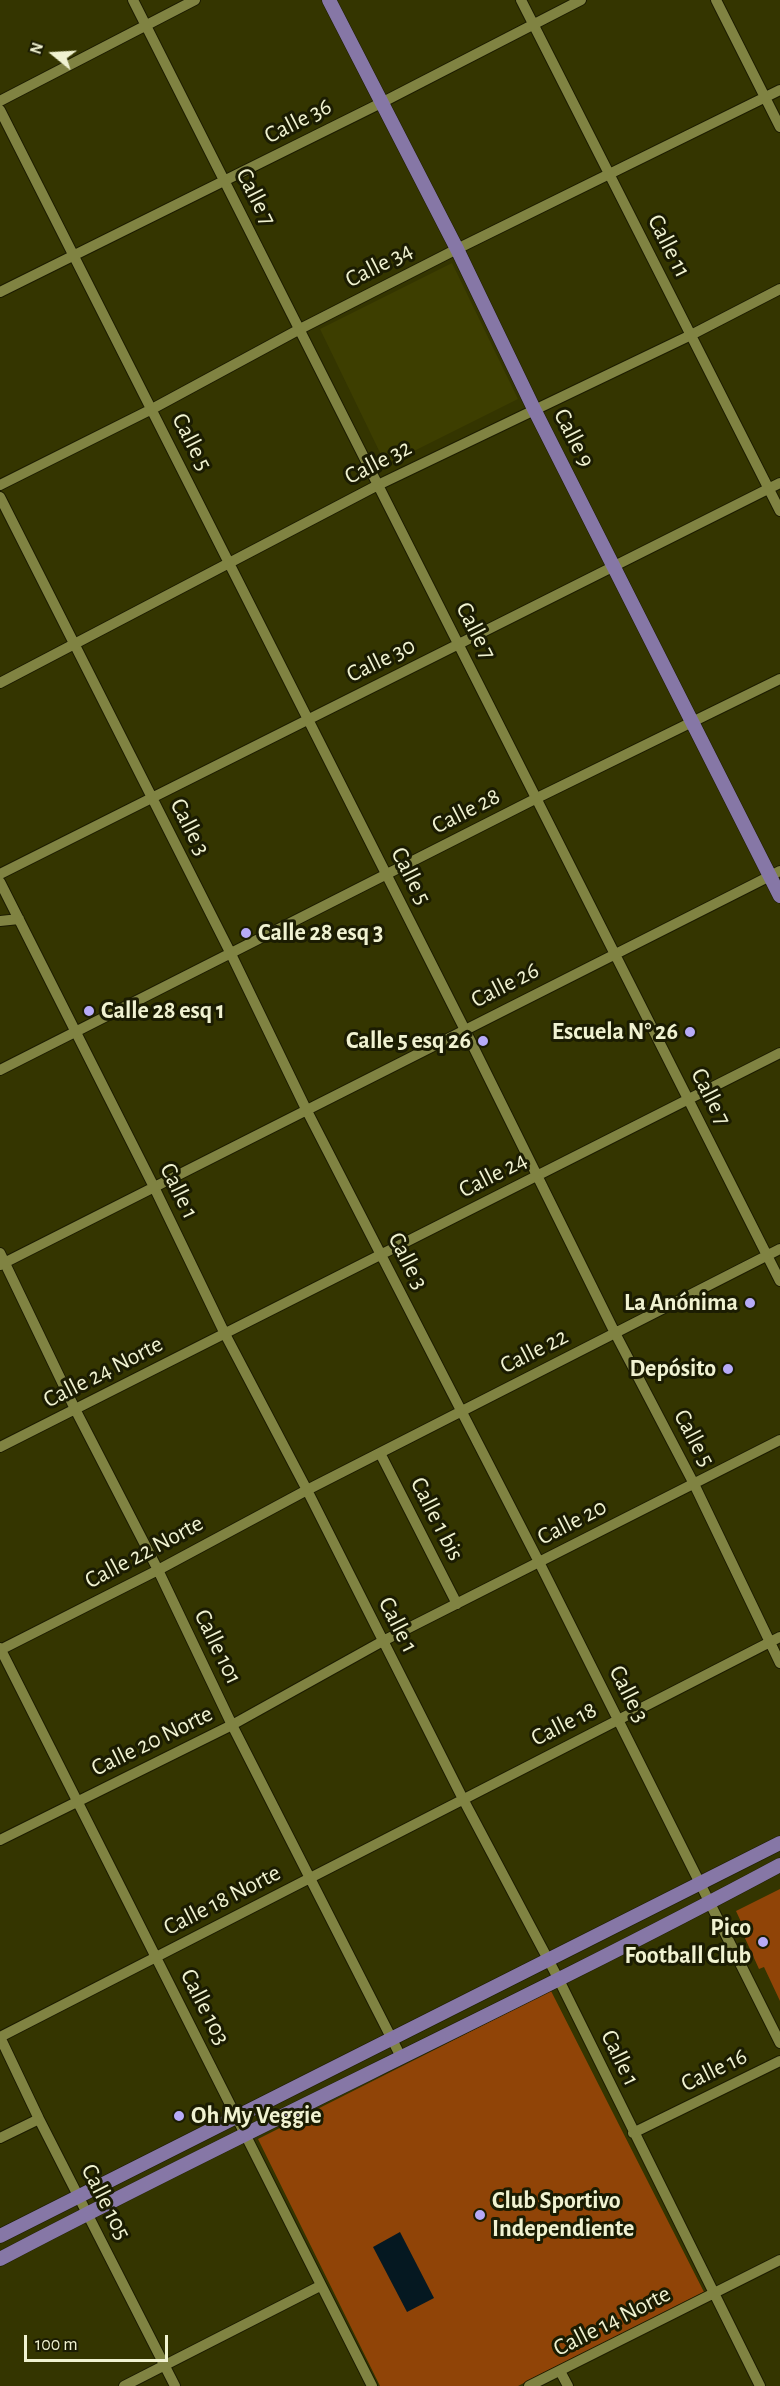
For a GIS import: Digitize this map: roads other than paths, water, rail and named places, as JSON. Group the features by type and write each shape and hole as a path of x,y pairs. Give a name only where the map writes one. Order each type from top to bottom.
{"main road":[{"name":"Calle 9","path":"329,0 457,249 613,567 693,723 775,873 780,896"},
{"path":"0,2236 780,1844"},
{"path":"0,2259 87,2213 711,1903 780,1866"}],"street":[{"name":"Calle 7","path":"134,0 780,1281"},
{"path":"0,100 195,0"},
{"name":"Calle 11","path":"521,0 780,511"},
{"name":"Calle 36","path":"0,292 381,103 581,0"},
{"path":"716,0 780,127"},
{"name":"Calle 34","path":"0,485 152,409 300,329 457,249 780,90"},
{"name":"Calle 5","path":"0,110 230,562 615,1333 775,1640 780,1663"},
{"name":"Calle 32","path":"0,683 378,485 691,335 780,289"},
{"name":"Calle 30","path":"0,874 151,796 780,483"},
{"name":"Calle 3","path":"0,497 230,952 306,1109 539,1562 780,2043"},
{"name":"Calle 28","path":"0,1070 230,952 387,876 537,798 780,679"},
{"name":"Calle 26","path":"2,1260 154,1187 775,873"},
{"name":"Calle 1","path":"0,882 154,1187 225,1334 307,1490 463,1800 558,1980 760,2386"},
{"path":"0,921 19,919"},
{"name":"Calle 24","path":"225,1334 780,1053"},
{"name":"Calle 22","path":"307,1490 780,1249"},
{"name":"Calle 101","path":"2,1260 158,1570 232,1725 401,2057"},
{"name":"Calle 24 Norte","path":"0,1447 225,1334"},
{"name":"Calle 20","path":"383,1641 780,1440"},
{"name":"Calle 1 bis","path":"380,1452 457,1604"},
{"name":"Calle 22 Norte","path":"0,1649 158,1570 307,1490"},
{"name":"Calle 18","path":"463,1800 775,1640"},
{"name":"Calle 20 Norte","path":"0,1840 232,1725 383,1641"},
{"name":"Calle 103","path":"0,1649 372,2386"},
{"name":"Calle 18 Norte","path":"0,2037 463,1800"},
{"name":"Calle 105","path":"0,2037 39,2119 175,2386"},
{"name":"Calle 16","path":"633,2133 780,2061"},
{"path":"0,2138 39,2119"},
{"name":"Calle 14 Norte","path":"529,2386 780,2260"},
{"path":"124,2386 320,2286"},
{"path":"560,2371 568,2386"}],"water":[{"path":"400,2232 434,2298 407,2312 373,2247"}],"place":[{"name":"Calle 28 esq 3","path":"246,933"},
{"name":"Calle 28 esq 1","path":"89,1011"},
{"name":"Escuela N° 26","path":"690,1032"},
{"name":"Calle 5 esq 26","path":"483,1041"},
{"name":"La Anónima","path":"750,1303"},
{"name":"Depósito","path":"728,1369"},
{"name":"Pico Football Club","path":"763,1942"},
{"name":"Oh My Veggie","path":"179,2116"},
{"name":"Club Sportivo Independiente","path":"480,2215"}]}
